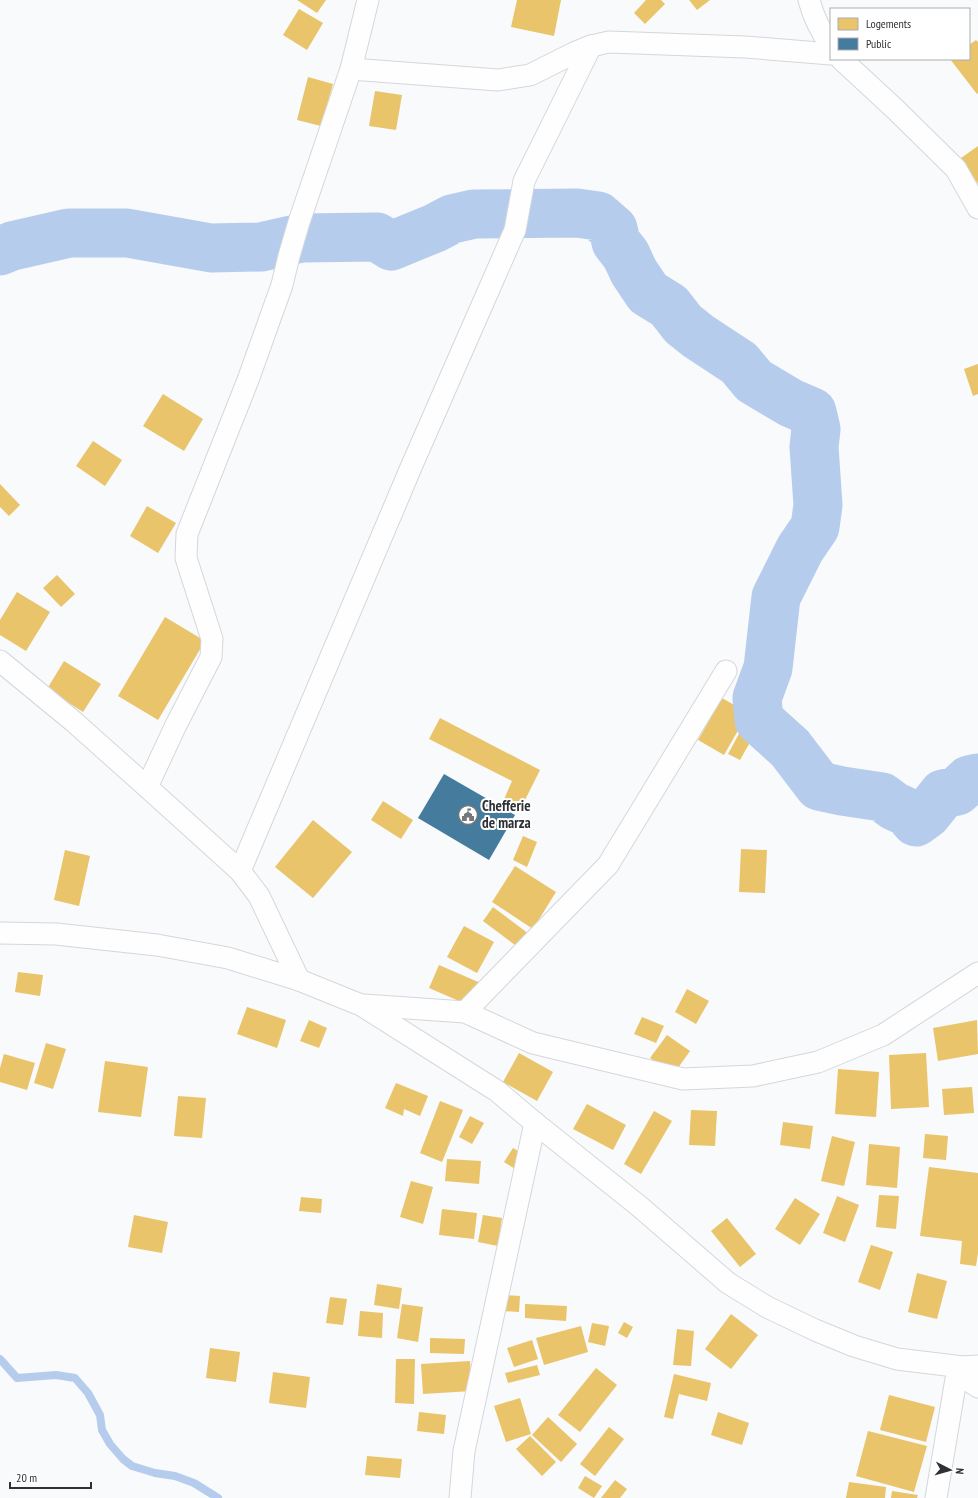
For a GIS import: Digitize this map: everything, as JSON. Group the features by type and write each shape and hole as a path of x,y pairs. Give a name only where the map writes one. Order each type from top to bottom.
{"street":[{"path":"147,787 176,725 211,657 212,638 186,558 187,534 248,380 282,285 299,222 351,69 368,0"},
{"path":"809,0 824,37 830,45"},
{"path":"351,69 498,80 530,75 574,53 591,46 609,42 744,47 830,54"},
{"path":"240,871 412,465 515,230 524,181 591,46"},
{"path":"842,60 956,169 978,208"},
{"path":"0,661 73,721 240,871 259,896 299,980"},
{"path":"465,1012 608,866 726,671"},
{"path":"0,933 56,934 157,945 228,958 299,980 361,1005 497,1090 535,1123 639,1206 728,1283 767,1307 815,1330 854,1346 897,1359 966,1369 978,1387"},
{"path":"361,1005 465,1012 532,1043 683,1080 753,1076 818,1062 884,1035 978,973"},
{"path":"460,1498 466,1444 535,1123"},
{"path":"936,1498 966,1369"}],"building: Logements":[{"path":"297,0 326,0 317,13"},
{"path":"517,0 561,0 554,36 511,27"},
{"path":"646,0 661,0 665,4 645,24 634,13"},
{"path":"689,0 710,0 697,10"},
{"path":"299,9 323,23 307,50 283,35"},
{"path":"976,40 978,42 977,94 951,60 970,60 970,44"},
{"path":"308,77 333,84 321,126 297,120"},
{"path":"375,91 402,95 396,130 369,126"},
{"path":"978,146 978,184 961,158"},
{"path":"978,364 978,394 973,396 964,369"},
{"path":"163,394 203,419 184,451 143,426"},
{"path":"93,441 122,460 105,486 76,466"},
{"path":"0,484 20,505 9,516 0,507"},
{"path":"147,506 176,523 158,553 130,536"},
{"path":"57,575 75,594 61,607 43,588"},
{"path":"17,592 50,612 26,651 0,635 0,620"},
{"path":"165,617 205,641 158,720 118,696"},
{"path":"64,661 101,684 83,712 47,689"},
{"path":"722,698 748,713 724,755 698,740"},
{"path":"440,718 540,770 519,812 502,804 512,781 429,739"},
{"path":"741,730 753,737 740,760 728,754"},
{"path":"383,801 413,820 401,839 371,820"},
{"path":"313,820 352,852 313,898 275,867"},
{"path":"523,836 537,842 527,867 513,860"},
{"path":"741,849 767,850 765,893 739,892"},
{"path":"65,850 90,856 79,906 54,900"},
{"path":"515,866 556,892 533,929 492,902"},
{"path":"493,907 529,934 519,948 483,921"},
{"path":"464,926 494,942 477,973 447,957"},
{"path":"439,965 492,988 482,1011 429,988"},
{"path":"18,972 43,975 40,996 15,992"},
{"path":"687,989 709,1001 696,1024 675,1012"},
{"path":"247,1007 286,1020 277,1048 237,1034"},
{"path":"642,1017 664,1026 656,1043 634,1034"},
{"path":"309,1020 327,1028 319,1048 300,1041"},
{"path":"977,1020 978,1054 938,1061 933,1028"},
{"path":"667,1035 690,1051 673,1075 650,1058"},
{"path":"46,1043 66,1049 53,1089 34,1083"},
{"path":"519,1053 553,1072 537,1101 503,1082"},
{"path":"926,1053 929,1107 891,1109 889,1055"},
{"path":"4,1054 35,1063 27,1090 0,1082 0,1068"},
{"path":"105,1061 148,1067 141,1117 98,1112"},
{"path":"838,1069 879,1072 876,1117 835,1114"},
{"path":"396,1083 428,1096 420,1116 404,1109 403,1116 385,1108"},
{"path":"972,1087 974,1113 944,1115 942,1089"},
{"path":"178,1096 206,1098 202,1138 174,1136"},
{"path":"440,1101 463,1110 442,1162 420,1153"},
{"path":"587,1104 626,1125 613,1150 573,1129"},
{"path":"691,1110 717,1111 715,1146 689,1145"},
{"path":"654,1111 672,1121 641,1174 624,1164"},
{"path":"470,1116 484,1123 472,1144 459,1137"},
{"path":"783,1122 813,1126 810,1149 780,1145"},
{"path":"925,1134 948,1136 946,1160 923,1158"},
{"path":"832,1136 855,1142 844,1186 821,1181"},
{"path":"869,1144 900,1147 897,1188 866,1185"},
{"path":"513,1148 532,1159 523,1174 504,1162"},
{"path":"447,1159 481,1161 479,1184 445,1181"},
{"path":"929,1167 978,1173 978,1253 976,1266 960,1264 962,1241 920,1236"},
{"path":"411,1181 433,1187 423,1224 400,1217"},
{"path":"879,1195 899,1196 896,1229 876,1227"},
{"path":"837,1196 859,1205 845,1242 823,1233"},
{"path":"301,1197 322,1199 321,1213 299,1211"},
{"path":"795,1198 820,1214 800,1245 775,1229"},
{"path":"442,1209 477,1213 474,1239 439,1235"},
{"path":"134,1215 168,1222 162,1253 128,1247"},
{"path":"483,1215 502,1218 498,1246 478,1242"},
{"path":"727,1218 756,1254 740,1267 711,1231"},
{"path":"871,1245 893,1252 880,1290 858,1282"},
{"path":"917,1273 947,1281 937,1319 908,1312"},
{"path":"377,1284 402,1288 399,1309 374,1305"},
{"path":"503,1295 520,1296 519,1312 502,1311"},
{"path":"330,1297 347,1299 343,1325 326,1323"},
{"path":"402,1304 423,1307 418,1342 397,1338"},
{"path":"525,1304 567,1306 566,1321 525,1318"},
{"path":"360,1311 383,1313 382,1338 358,1336"},
{"path":"731,1314 758,1335 731,1369 705,1349"},
{"path":"624,1322 633,1327 627,1338 618,1333"},
{"path":"592,1323 609,1326 605,1346 588,1342"},
{"path":"581,1326 588,1352 544,1365 536,1338"},
{"path":"677,1329 694,1331 691,1366 673,1365"},
{"path":"430,1338 465,1339 464,1354 430,1353"},
{"path":"532,1340 538,1359 514,1367 507,1348"},
{"path":"210,1348 240,1352 236,1382 206,1378"},
{"path":"396,1359 415,1359 414,1404 395,1403"},
{"path":"470,1361 472,1391 423,1394 421,1364"},
{"path":"537,1365 540,1375 508,1383 505,1373"},
{"path":"596,1368 617,1385 580,1432 558,1415"},
{"path":"273,1372 310,1377 306,1408 269,1403"},
{"path":"674,1374 711,1383 707,1401 679,1394 673,1419 664,1417"},
{"path":"889,1395 935,1407 926,1442 880,1430"},
{"path":"520,1398 531,1434 506,1442 494,1406"},
{"path":"419,1412 446,1415 444,1434 417,1431"},
{"path":"718,1412 749,1423 742,1445 711,1435"},
{"path":"548,1417 577,1444 561,1462 532,1435"},
{"path":"609,1427 624,1439 595,1476 580,1464"},
{"path":"868,1431 927,1446 914,1492 856,1476"},
{"path":"530,1436 556,1462 542,1476 516,1449"},
{"path":"367,1456 402,1459 400,1478 365,1475"},
{"path":"585,1476 602,1486 594,1498 578,1488"},
{"path":"615,1480 627,1489 620,1498 601,1498"},
{"path":"849,1482 886,1487 885,1498 846,1498"},
{"path":"892,1491 918,1495 917,1498 891,1498"}],"building: Public":[{"path":"444,774 515,815 489,860 418,818"}],"waterway":[{"path":"0,251 12,246 69,233 127,233 211,248 261,247 301,238 377,237 391,246 435,228 452,219 474,214 577,213 598,216 613,229 616,242 626,255 634,272 648,293 669,306 683,324 698,336 739,363 754,381 791,403 812,412 816,429 814,447 818,505 815,527 800,549 776,597 768,668 757,698 759,720 790,748 819,786 882,797 894,806 907,812 916,822 927,814 943,794 957,791 969,780 978,778"},
{"path":"0,1359 17,1378 56,1375 75,1378 88,1393 100,1415 102,1430 110,1444 123,1459 132,1466 155,1473 175,1476 194,1483 218,1498"}],"place":[{"name":"Chefferie de marza","path":"468,815"}]}
